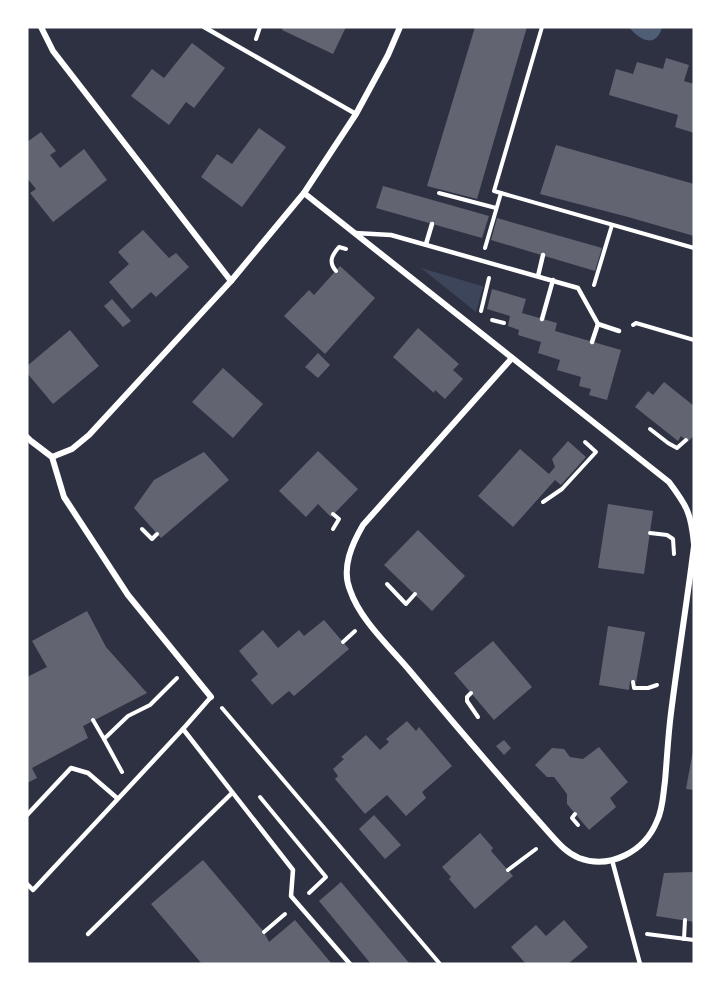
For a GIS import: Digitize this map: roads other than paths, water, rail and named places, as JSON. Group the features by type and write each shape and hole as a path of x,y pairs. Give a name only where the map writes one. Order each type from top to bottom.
{"street":[{"path":"41,27 53,51 231,281"},
{"path":"52,457 72,449 90,435 231,281 304,193 356,114 388,55 400,27"},
{"path":"304,193 669,482 684,502 692,521 694,545 671,714 662,806 657,822 647,839 627,855 612,860 592,861 578,858 563,848 367,621 349,590 348,556 363,525 512,358"},
{"path":"27,437 52,457 64,497 128,595 211,697"}],"lane":[{"path":"204,27 356,114"},
{"path":"426,244 432,224"},
{"path":"355,233 391,235 578,288 598,324 619,331"},
{"path":"538,276 543,255"},
{"path":"543,319 553,280"},
{"path":"592,342 598,324"},
{"path":"27,884 33,890 211,697"},
{"path":"183,729 293,870 291,896 350,964"},
{"path":"27,815 71,768 88,772 117,798"},
{"path":"88,934 232,793"},
{"path":"612,860 640,964"}]}
